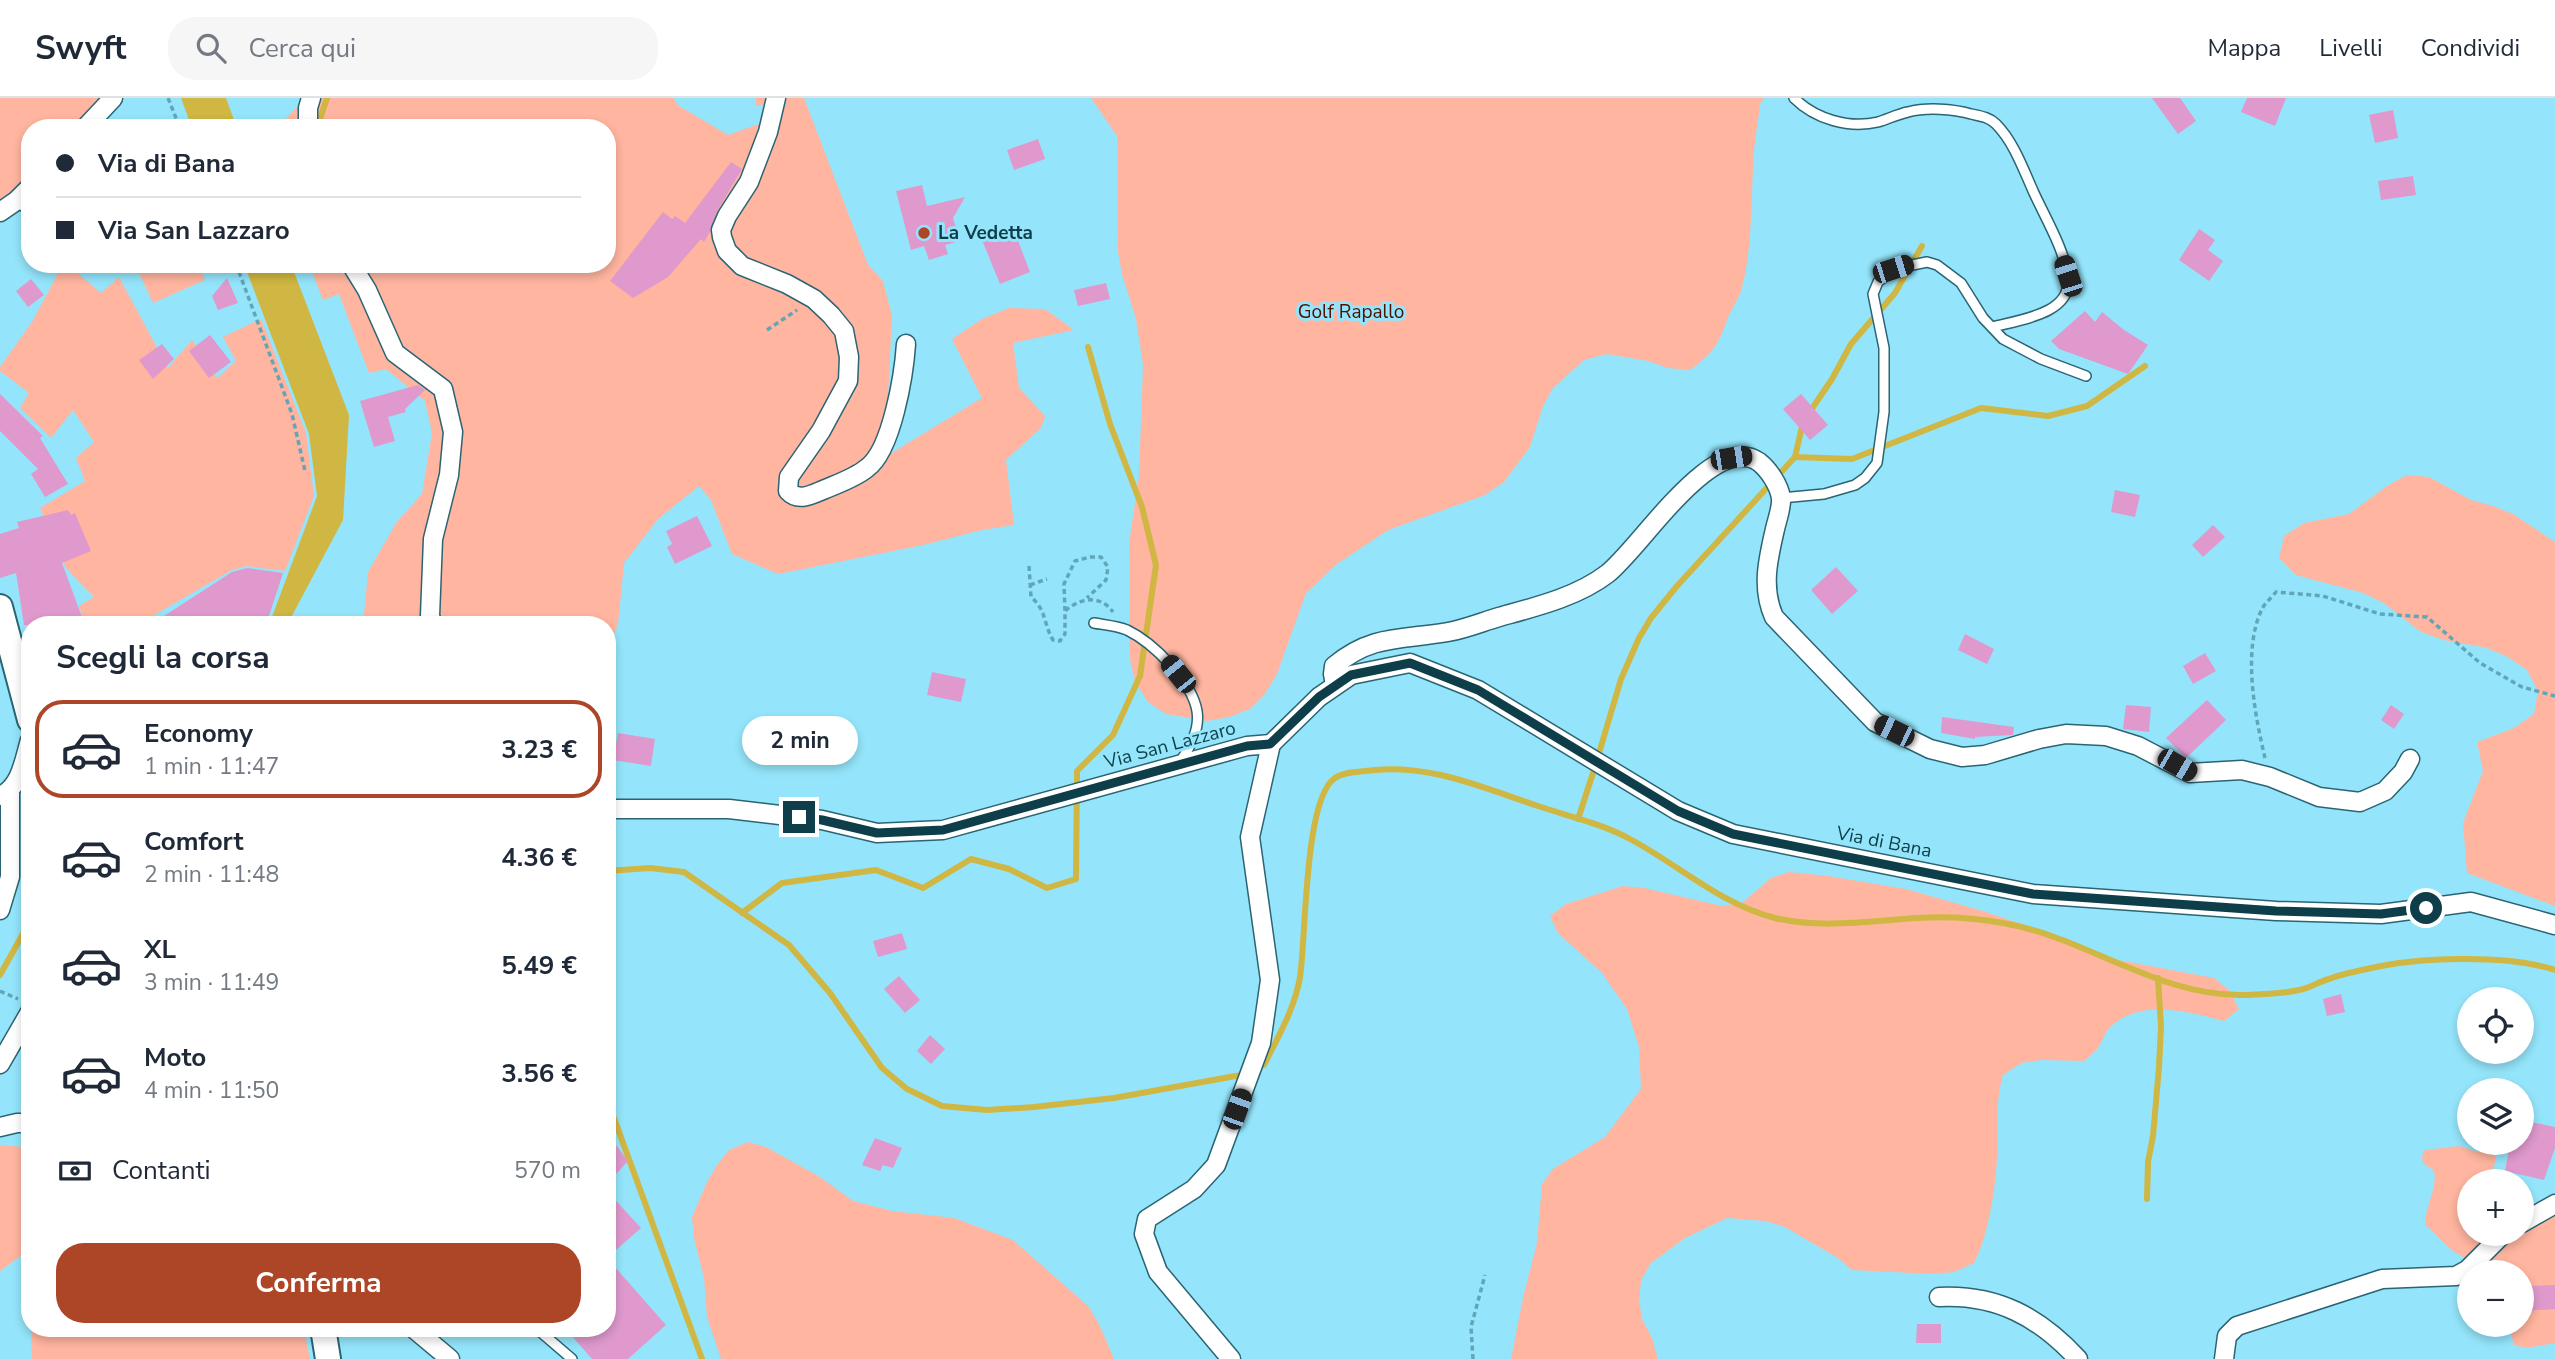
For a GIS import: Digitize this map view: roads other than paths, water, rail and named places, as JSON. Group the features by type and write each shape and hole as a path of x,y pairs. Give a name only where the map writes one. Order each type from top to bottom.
{"street":[{"path":"93,119 113,98"},
{"path":"309,119 311,98"},
{"path":"776,98 758,159 749,181 727,216 721,230 722,237 727,251 742,266 787,284 814,299 844,331 849,357 848,381 821,431 789,477 788,491 793,496 800,498 814,494 869,467 892,421 904,375 906,344"},
{"path":"0,212 21,207"},
{"path":"357,273 396,353 443,389 451,421 453,432 449,475 433,539 430,616"},
{"path":"1335,685 1334,666 1357,649 1373,642 1452,631 1544,604 1584,588 1621,562 1695,479 1714,465 1746,455 1761,464 1774,479 1781,498 1769,552 1766,582 1767,600 1774,617 1875,722 1930,749 1962,758 1985,755 2066,734 2106,736 2138,746 2190,773 2242,770 2270,777 2319,797 2360,802 2385,792 2399,777 2410,759"},
{"path":"0,607 21,686"},
{"name":"Via di Bana","path":"1270,744 1319,697 1351,675 1410,663 1478,690 1678,811 1733,834 2033,894 2276,911 2381,914 2471,902 2555,925"},
{"path":"1231,1359 1158,1272 1144,1234 1147,1219 1194,1189 1216,1165 1261,1043 1270,980 1250,837 1270,744"},
{"name":"Via San Lazzaro","path":"616,809 729,809 822,820 877,833 943,830 1247,746 1270,744"},
{"path":"0,911 9,877 5,794 19,778 21,771"},
{"path":"0,1064 21,1028"},
{"path":"0,1127 21,1123"},
{"path":"2534,1216 2555,1204"},
{"path":"2224,1359 2227,1336 2237,1326 2382,1279 2456,1276 2468,1270 2491,1246"},
{"path":"1939,1297 1958,1296 1993,1302 2018,1311 2053,1335 2078,1359"},
{"path":"324,1337 328,1359"},
{"path":"424,1337 450,1359"}],"lane":[{"path":"1794,98 1813,112 1838,122 1871,123 1909,111 1938,110 1966,112 1987,118 1996,124 2011,146 2054,238 2068,276 2068,290 2064,300 2054,308 1992,327"},
{"path":"1781,498 1824,494 1855,485 1866,478 1877,463 1884,412 1884,348 1873,294 1874,287 1882,277 1893,269 1927,262 1937,265 1961,283 1983,318 2003,339 2041,359 2086,376"},
{"path":"1094,623 1127,630 1166,659 1190,689 1198,713 1194,741 1179,764"},
{"path":"546,1337 572,1359"}],"waterway":[{"path":"320,119 327,98"},
{"path":"1809,413 1851,344 1895,293 1922,246"},
{"path":"742,913 782,883 876,870 923,888 971,859 1009,869 1047,888 1076,879 1077,771 1113,735 1140,676 1156,565 1142,507 1110,424 1088,347"},
{"path":"1795,457 1852,459 1981,408 2048,416 2087,406 2145,366"},
{"path":"1599,753 1621,679 1651,618 1795,457 1803,422"},
{"path":"1261,1066 1264,1065 1285,1022 1298,989 1312,840 1317,812 1325,791 1335,778 1342,775 1388,769 1455,778 1598,825 1648,849 1736,903 1755,912 1792,921 1846,923 1938,917 2003,923 2064,940 2152,977 2212,993 2244,995 2286,992 2367,969 2436,960 2512,961 2555,970"},
{"path":"1578,819 1594,770"},
{"path":"616,870 650,868 684,872 789,945 830,993 882,1068 907,1089 942,1106 987,1110 1034,1107 1114,1098 1241,1075"},
{"path":"0,975 21,937"},
{"path":"2147,1199 2148,1162 2159,1067 2161,1026 2158,978"},
{"path":"616,1124 702,1359"}],"place":[{"name":"La Vedetta","path":"924,233"}],"park label":[{"name":"Golf Rapallo","path":"1351,312"}]}
